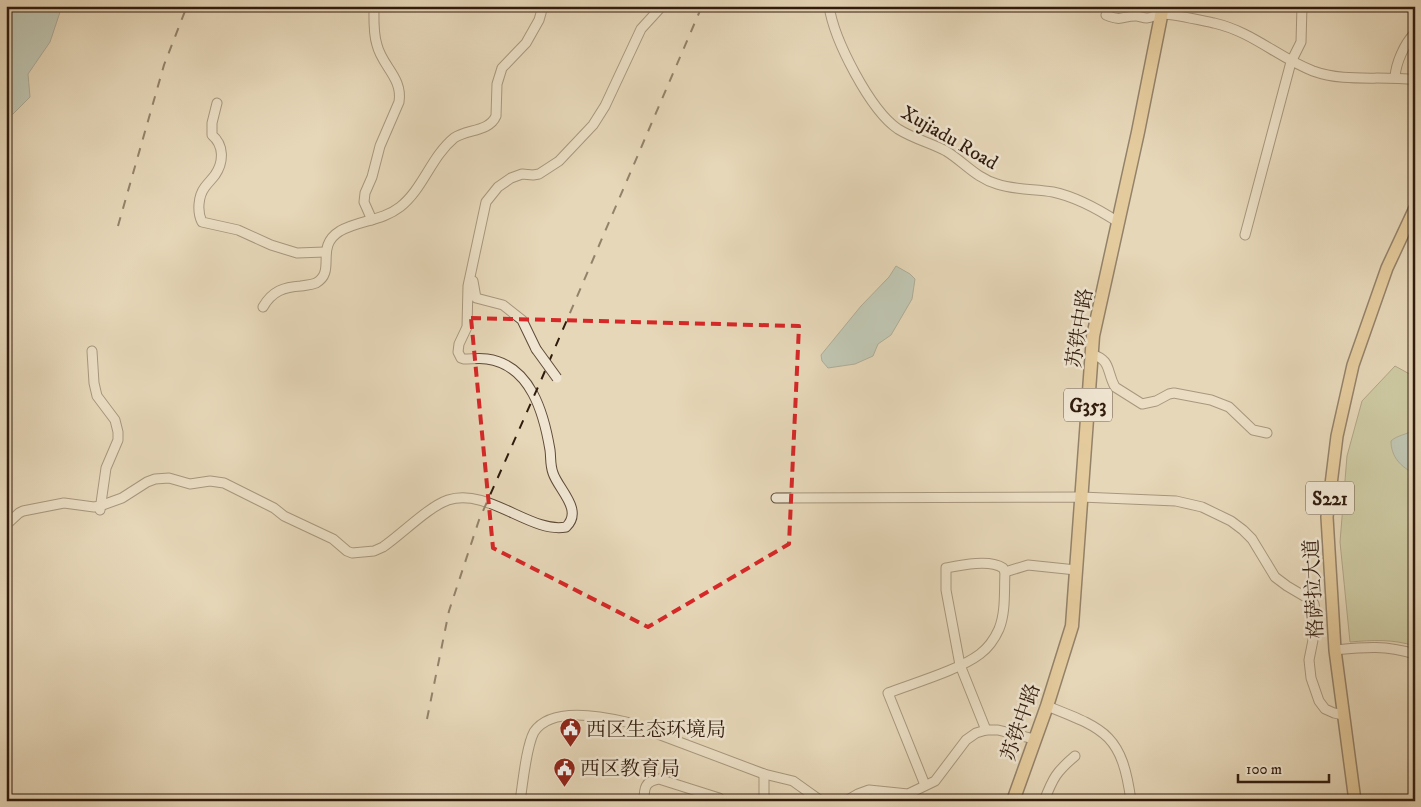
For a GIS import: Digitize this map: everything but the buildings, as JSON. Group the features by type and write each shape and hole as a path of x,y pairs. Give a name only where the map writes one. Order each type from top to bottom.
{"highway":[{"name":"苏铁中路","path":"1013,801 1047,706 1072,626 1092,336 1163,10"}],"main road":[{"name":"格萨拉大道","path":"1355,801 1335,650 1327,517 1338,436 1353,364 1387,268 1415,208"}],"street":[{"path":"372,220 364,202 364,193 372,177 380,146 400,96 397,82 376,45 374,6"},
{"path":"263,307 273,293 316,283 321,279 325,272 325,252 329,241 334,235 353,225 389,214 400,207 455,137 483,128 495,120 497,84 502,68 526,44 539,20 543,6"},
{"path":"6,525 19,513 58,504 100,508 122,498 147,482 155,479 169,478 190,484 217,482 274,508 284,516 333,539 347,551 359,554 383,547 439,504 459,498 469,497 553,527 566,527 571,522 572,508 553,472 539,406 529,386 519,374 507,366 489,359 464,359 461,358 458,352 459,344 468,326 467,298 471,268 484,208 489,197 511,178 520,174 539,174 554,165 593,125 605,106 641,29 662,6"},
{"name":"Xujiadu Road","path":"830,6 833,25 840,46 870,98 888,122 920,141 945,151 986,181 999,185 1054,192 1071,197 1088,204 1118,222"},
{"path":"1245,235 1291,62 1301,42 1302,6"},
{"path":"1106,15 1116,19 1135,16 1147,18 1163,10 1236,30 1257,40 1291,62 1332,76 1352,79 1396,78 1415,80"},
{"path":"1396,78 1396,68 1409,39 1415,34"},
{"path":"217,103 212,123 212,135 220,144 220,165 216,174 203,189 201,195 199,211 202,222 238,230 271,245 297,253 325,252"},
{"path":"471,268 476,298 503,305 522,320 536,349 560,379"},
{"path":"92,351 94,383 97,396 115,420 118,432 118,440 106,468 100,508"},
{"path":"1091,354 1103,358 1115,387 1138,402 1147,404 1174,393 1211,400 1228,408 1252,430 1268,433"},
{"path":"776,498 1081,496 1190,503 1220,515 1243,530 1252,539 1275,577 1314,604 1317,620 1309,660 1311,678 1319,701 1325,709 1343,715"},
{"path":"925,785 888,693 960,665 981,654 992,642 1003,616 1005,572 1000,565 965,564 946,568 946,590 960,665 986,730"},
{"path":"1005,572 1028,565 1076,570"},
{"path":"1335,650 1377,646 1415,654"},
{"path":"1047,706 1102,730 1116,746 1124,764 1131,801"},
{"path":"520,801 530,742 534,732 542,724 559,716 591,716 626,722 764,774 793,781 821,801"},
{"path":"846,801 869,790 908,794 935,781 966,740 986,730 1011,732 1034,739"},
{"path":"1044,801 1054,776 1075,756"},
{"path":"764,774 764,801"},
{"path":"644,801 645,786 651,780 659,779 719,798 722,801"}],"highlighted area":[{"path":"471,318 799,326 789,544 648,627 493,548"}],"green space":[{"path":"1395,366 1415,377 1415,646 1383,641 1350,642 1340,542 1347,456 1362,401"}],"water":[{"path":"6,6 62,6 50,42 28,74 30,97 6,121"},
{"path":"896,266 915,279 912,299 891,335 878,344 873,356 855,364 828,368 822,361 821,355 861,306 889,277"},
{"path":"1415,429 1415,474 1405,468 1395,457 1391,441"}],"railway":[{"path":"118,226 164,65 187,6"},
{"path":"427,719 449,611 479,520 702,6"}],"place":[{"name":"西区生态环境局","path":"570,748"},
{"name":"西区教育局","path":"564,787"}]}
